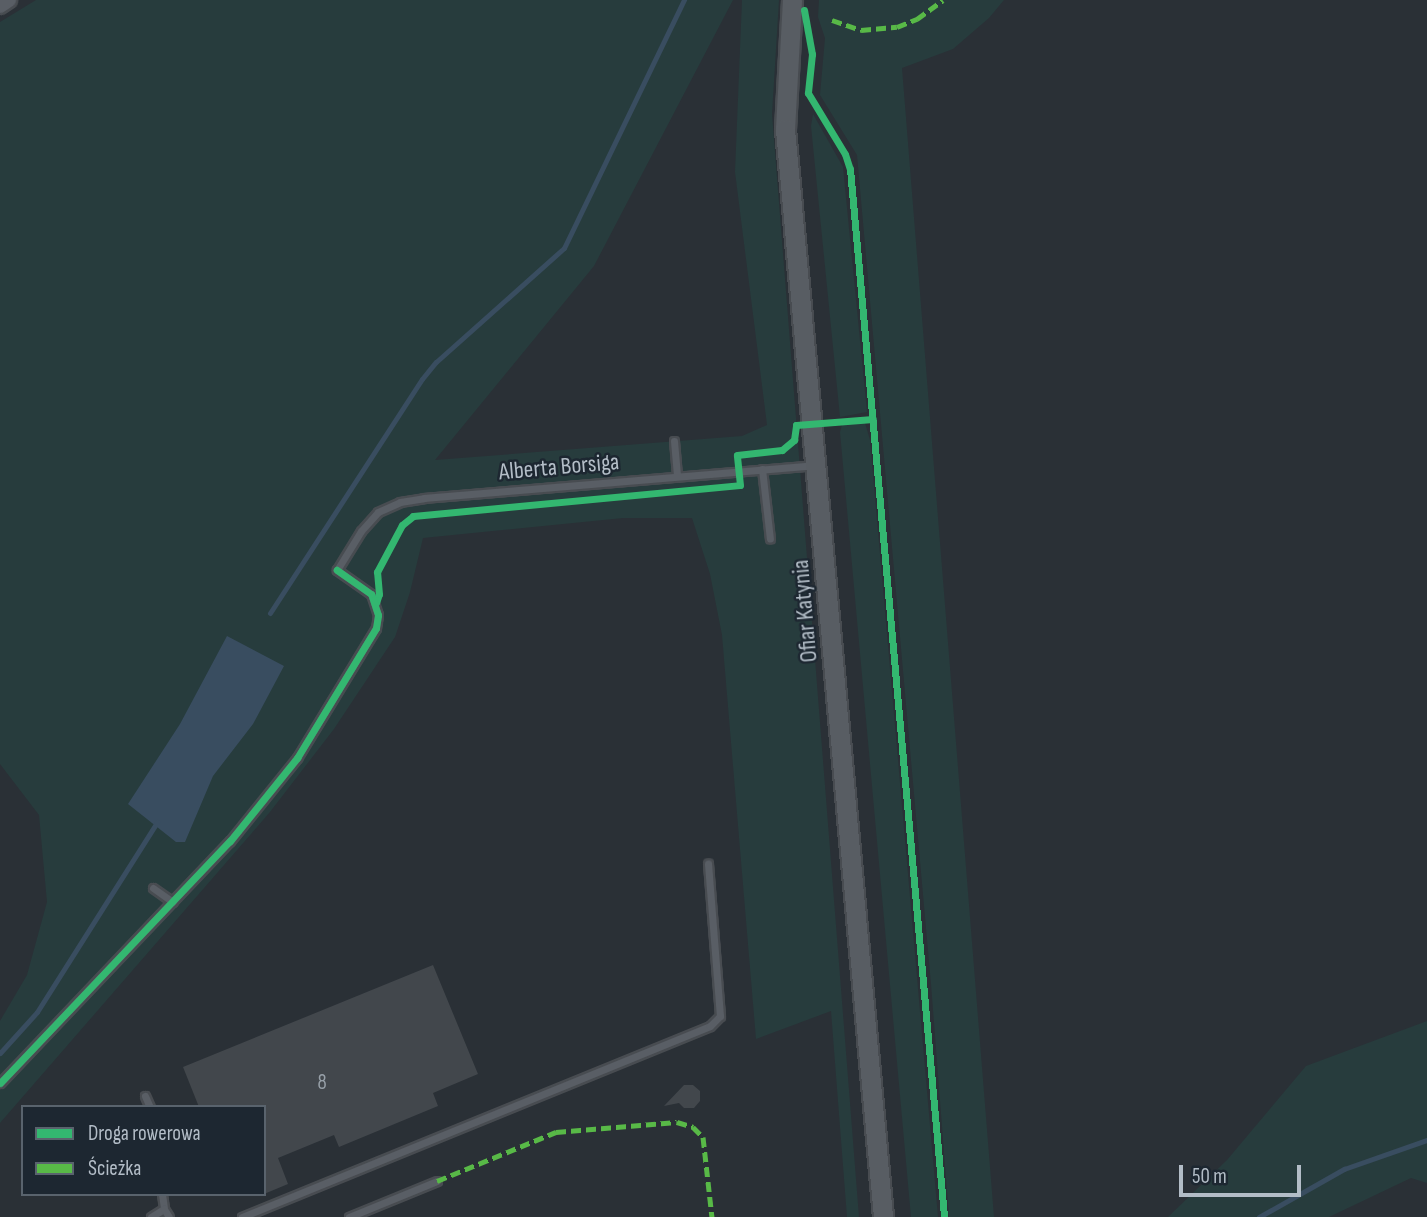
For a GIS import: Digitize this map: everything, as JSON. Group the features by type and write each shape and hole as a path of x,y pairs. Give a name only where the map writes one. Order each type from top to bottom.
{"street":[{"path":"0,6 9,0"},
{"name":"Ofiar Katynia","path":"792,0 785,129 883,1217"}],"lane":[{"path":"674,441 677,476"},
{"name":"Alberta Borsiga","path":"173,902 271,792 371,640 378,615 376,603 363,587 337,570 369,520 388,506 400,502 816,465"},
{"path":"762,469 770,539"},
{"path":"242,1217 710,1026 720,1016 708,863"},
{"path":"0,1083 173,902 153,888"},
{"path":"145,1096 149,1105"},
{"path":"349,1217 437,1181"},
{"path":"162,1196 164,1209 169,1217"},
{"path":"151,1217 164,1209"}],"green space":[{"path":"36,0 733,0 594,266 435,460 742,436 767,425 735,172 742,0 779,0 772,114 859,1217 847,1217 831,1011 756,1039 722,635 710,574 692,518 623,518 423,538 410,592 395,637 334,729 270,812 0,1123 0,1021 27,975 47,902 39,815 0,764 0,22"},
{"path":"819,0 1004,0 989,18 953,49 902,68 994,1217 949,1217 931,984 857,155 820,95 825,38 818,17"},
{"path":"813,114 843,167 867,412 840,417 811,126"},
{"path":"865,423 870,440 938,1217 911,1217 840,432 842,425"},
{"path":"1427,1021 1427,1183 1411,1178 1329,1217 1168,1217 1227,1160 1306,1066"}],"water":[{"path":"227,636 284,666 253,724 213,776 185,842 176,842 128,804 180,724"}],"building":[{"path":"433,965 478,1074 433,1093 438,1106 339,1147 334,1135 278,1158 288,1184 266,1193 266,1105 198,1105 183,1067"},
{"path":"684,1085 693,1085 700,1091 700,1101 694,1108 684,1108 679,1103 664,1106"}],"waterway":[{"path":"270,613 422,379 436,362 564,248 684,0"},
{"path":"0,1053 37,1012 157,822"},
{"path":"1259,1217 1344,1169 1427,1140"}],"marked path":[{"path":"832,20 861,30 897,27 917,19 943,0"},
{"path":"437,1181 556,1132 677,1122 693,1127 703,1137 712,1217"}],"cycle path":[{"path":"804,10 812,54 808,93 845,154 850,169 944,1217"},
{"path":"376,603 379,594 377,572 402,525 413,516 740,485 737,455 782,450 794,440 796,425 873,419"},
{"path":"0,1083 230,841 297,758 376,628 378,615 371,594 337,570"}]}
